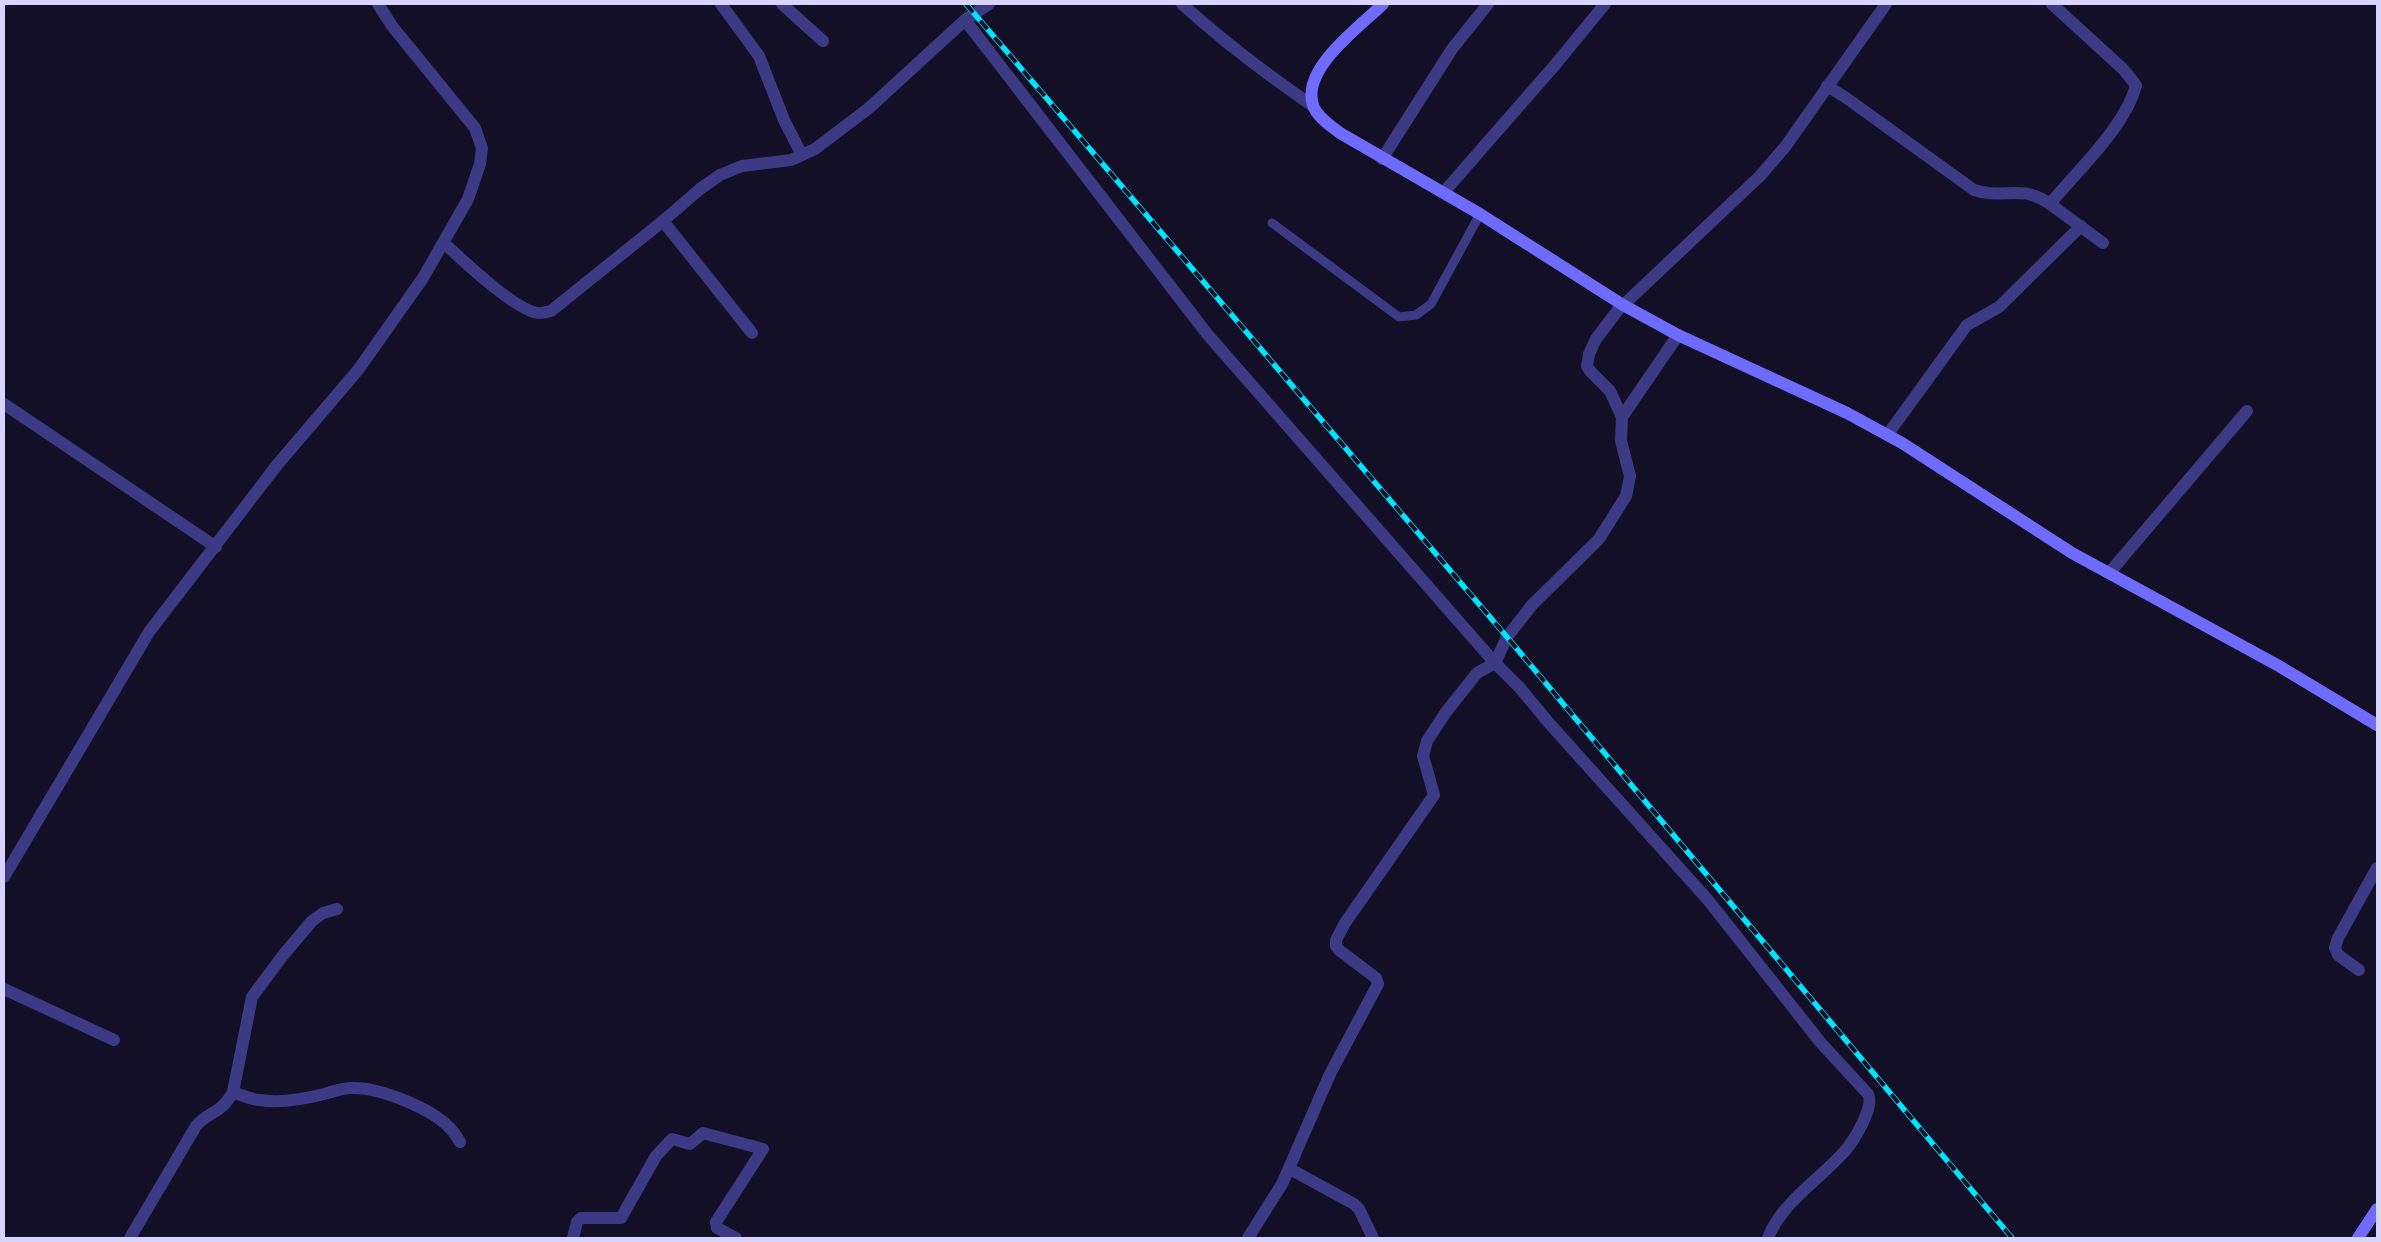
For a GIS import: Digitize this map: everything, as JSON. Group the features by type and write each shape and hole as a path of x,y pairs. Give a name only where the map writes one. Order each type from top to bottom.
{"street":[{"path":"4,877 149,632 277,465 383,336 444,243 468,198 480,164 482,148 475,128 392,26 378,4"},
{"path":"721,4 759,56 784,120 802,155"},
{"path":"782,4 823,41"},
{"path":"444,243 508,297 526,309 538,314 551,311 700,189 720,175 742,166 791,160 815,149 869,108 965,20 989,4"},
{"path":"1182,4 1226,43 1262,71 1313,106 1325,121 1340,133 1382,159 1444,192 1623,305 1678,335 1888,434 2043,535 2279,666 2377,725"},
{"path":"1313,106 1313,88 1316,76 1326,59 1383,4"},
{"path":"1382,159 1452,49 1488,4"},
{"path":"1444,192 1555,65 1605,4"},
{"path":"1248,1238 1276,1196 1290,1169 1330,1074 1378,984 1376,978 1339,950 1336,946 1336,940 1356,906 1434,795 1423,756 1427,741 1446,712 1477,673 1495,663 1507,638 1532,605 1599,539 1621,505 1630,476 1620,441 1622,417 1610,391 1587,366 1589,354 1596,338 1623,305 1760,176 1785,147 1886,4"},
{"path":"2050,204 2077,174 2119,119 2130,103 2136,85 2123,69 2052,4"},
{"path":"965,20 1208,335 1495,663 1520,688 1562,738 1708,900 1822,1043 1871,1099 1868,1112 1850,1144 1783,1212 1768,1238"},
{"path":"1827,86 1846,97 1974,190 1981,193 2027,193 2038,196 2103,243"},
{"path":"663,221 752,332"},
{"path":"1888,434 1967,326 1999,307 2081,226"},
{"path":"1622,417 1678,335"},
{"path":"4,404 216,547"},
{"path":"2110,572 2247,411"},
{"path":"2359,970 2338,955 2335,948 2338,938 2377,868"},
{"path":"130,1238 196,1126 202,1119 226,1106 233,1092 252,997 284,954 312,921 323,913 338,909"},
{"path":"4,989 114,1040"},
{"path":"233,1092 258,1100 276,1101 324,1094 345,1088 369,1090 408,1103 432,1114 449,1127 460,1142"},
{"path":"573,1238 577,1222 581,1218 622,1218 656,1156 672,1139 690,1144 703,1133 762,1150 716,1222 717,1228 736,1238"},
{"path":"1290,1169 1354,1204 1360,1209 1373,1238"},
{"path":"2358,1238 2377,1209"}],"lane":[{"path":"1272,223 1399,317 1416,315 1431,304 1480,214"}],"railway":[{"path":"966,4 1507,637 2012,1238"}]}
